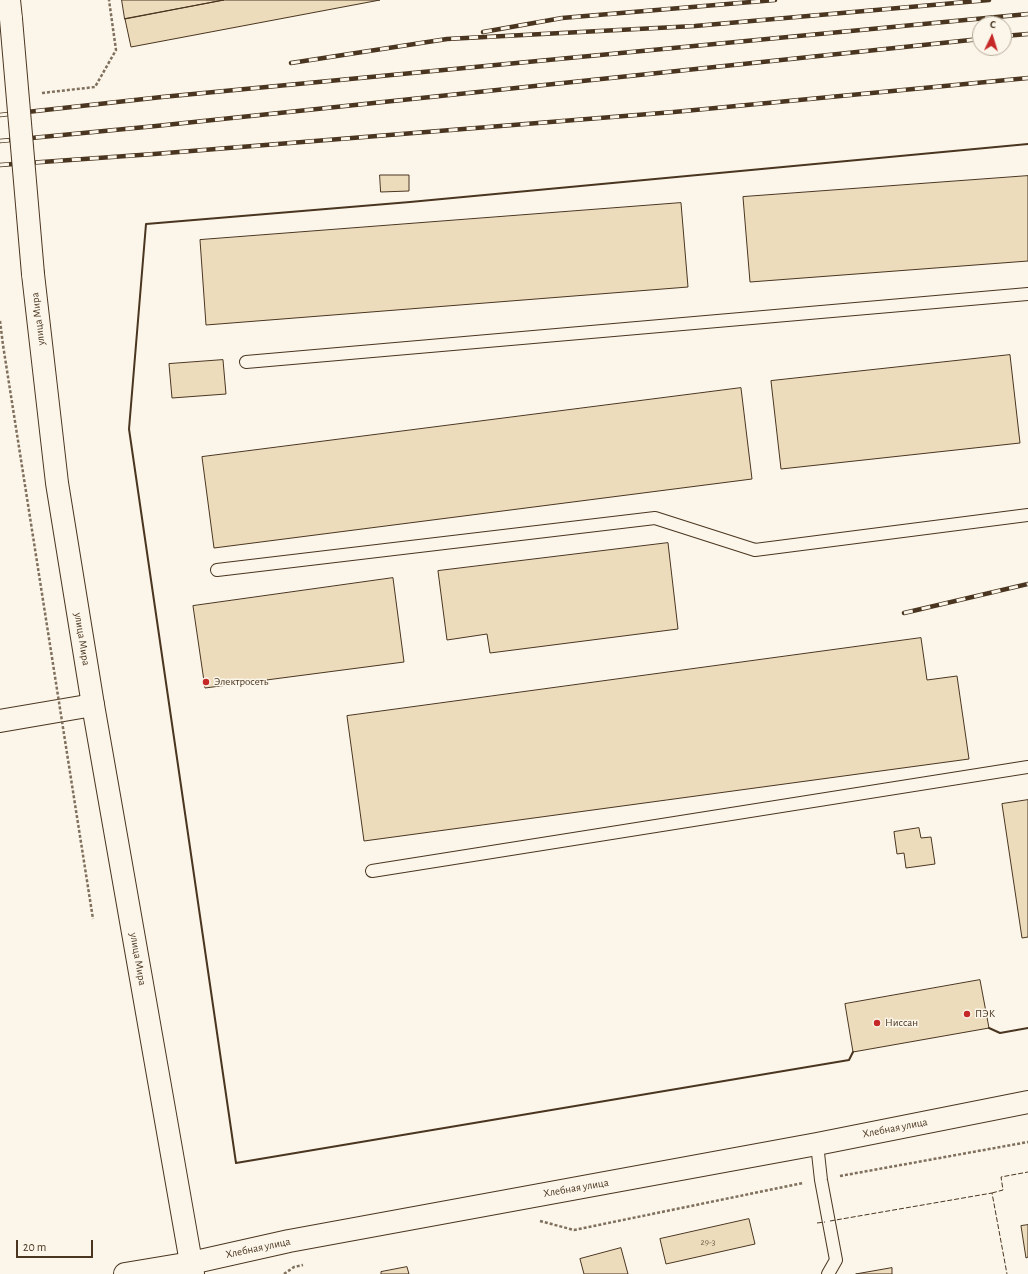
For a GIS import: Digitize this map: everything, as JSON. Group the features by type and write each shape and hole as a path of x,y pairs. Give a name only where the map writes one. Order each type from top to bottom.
{"main road":[{"name":"улица Мира","path":"10,10 33,274 57,483 93,705 192,1268"},
{"path":"0,721 93,705"},
{"name":"Хлебная улица","path":"125,1274 192,1268 297,1239 817,1144 1028,1102"}],"lane":[{"path":"246,362 1028,294"},
{"path":"217,570 655,518 755,550 1028,515"},
{"path":"372,871 1028,767"},
{"path":"817,1144 821,1180 836,1260 828,1274"}],"path":[{"path":"37,94 95,87 116,50 109,0"},
{"path":"0,321 2,346 92,919"},
{"path":"539,1220 574,1230 821,1180 1028,1142"},
{"path":"284,1274 294,1267 309,1264"}],"building":[{"path":"122,0 224,0 125,19"},
{"path":"224,0 380,0 131,47 125,19"},
{"path":"380,175 409,175 409,191 381,192"},
{"path":"1028,176 1028,261 750,282 743,197"},
{"path":"681,203 688,287 206,325 200,240"},
{"path":"1010,355 1020,443 781,469 771,381"},
{"path":"223,360 226,394 172,398 169,364"},
{"path":"741,388 752,479 214,548 202,457"},
{"path":"668,543 678,629 490,653 487,634 447,640 438,571"},
{"path":"393,578 404,662 205,688 193,606"},
{"path":"921,638 927,680 957,676 969,759 364,841 347,716"},
{"path":"1028,800 1028,937 1022,938 1002,804"},
{"path":"919,828 921,838 931,837 935,864 906,868 904,853 897,854 894,832"},
{"path":"980,980 989,1028 853,1052 845,1004"},
{"path":"749,1219 755,1244 666,1264 660,1239"},
{"path":"1028,1225 1028,1257 1026,1258 1021,1226"},
{"path":"621,1248 628,1274 584,1274 580,1259"},
{"path":"407,1267 409,1274 381,1274 381,1272"},
{"path":"892,1268 892,1274 856,1274"}],"railway":[{"path":"483,32 562,18 775,0"},
{"path":"291,63 447,39 695,26 989,0"},
{"path":"0,115 162,97 1028,14"},
{"path":"1012,35 1028,34"},
{"path":"0,141 156,126 972,40"},
{"path":"0,165 674,112 1028,78"},
{"path":"904,613 1028,584"}],"fence":[{"path":"992,1193 1003,1190 1001,1177 1028,1172"},
{"path":"830,1221 992,1193 1007,1274"},
{"path":"817,1223 825,1222"}],"wall":[{"path":"853,1052 849,1060 236,1163 129,429 146,224 410,202 1028,144"},
{"path":"989,1028 1000,1033 1028,1028"}],"place":[{"name":"Электросеть","path":"206,682"},
{"name":"ПЭК","path":"967,1014"},
{"name":"Ниссан","path":"877,1023"}]}
